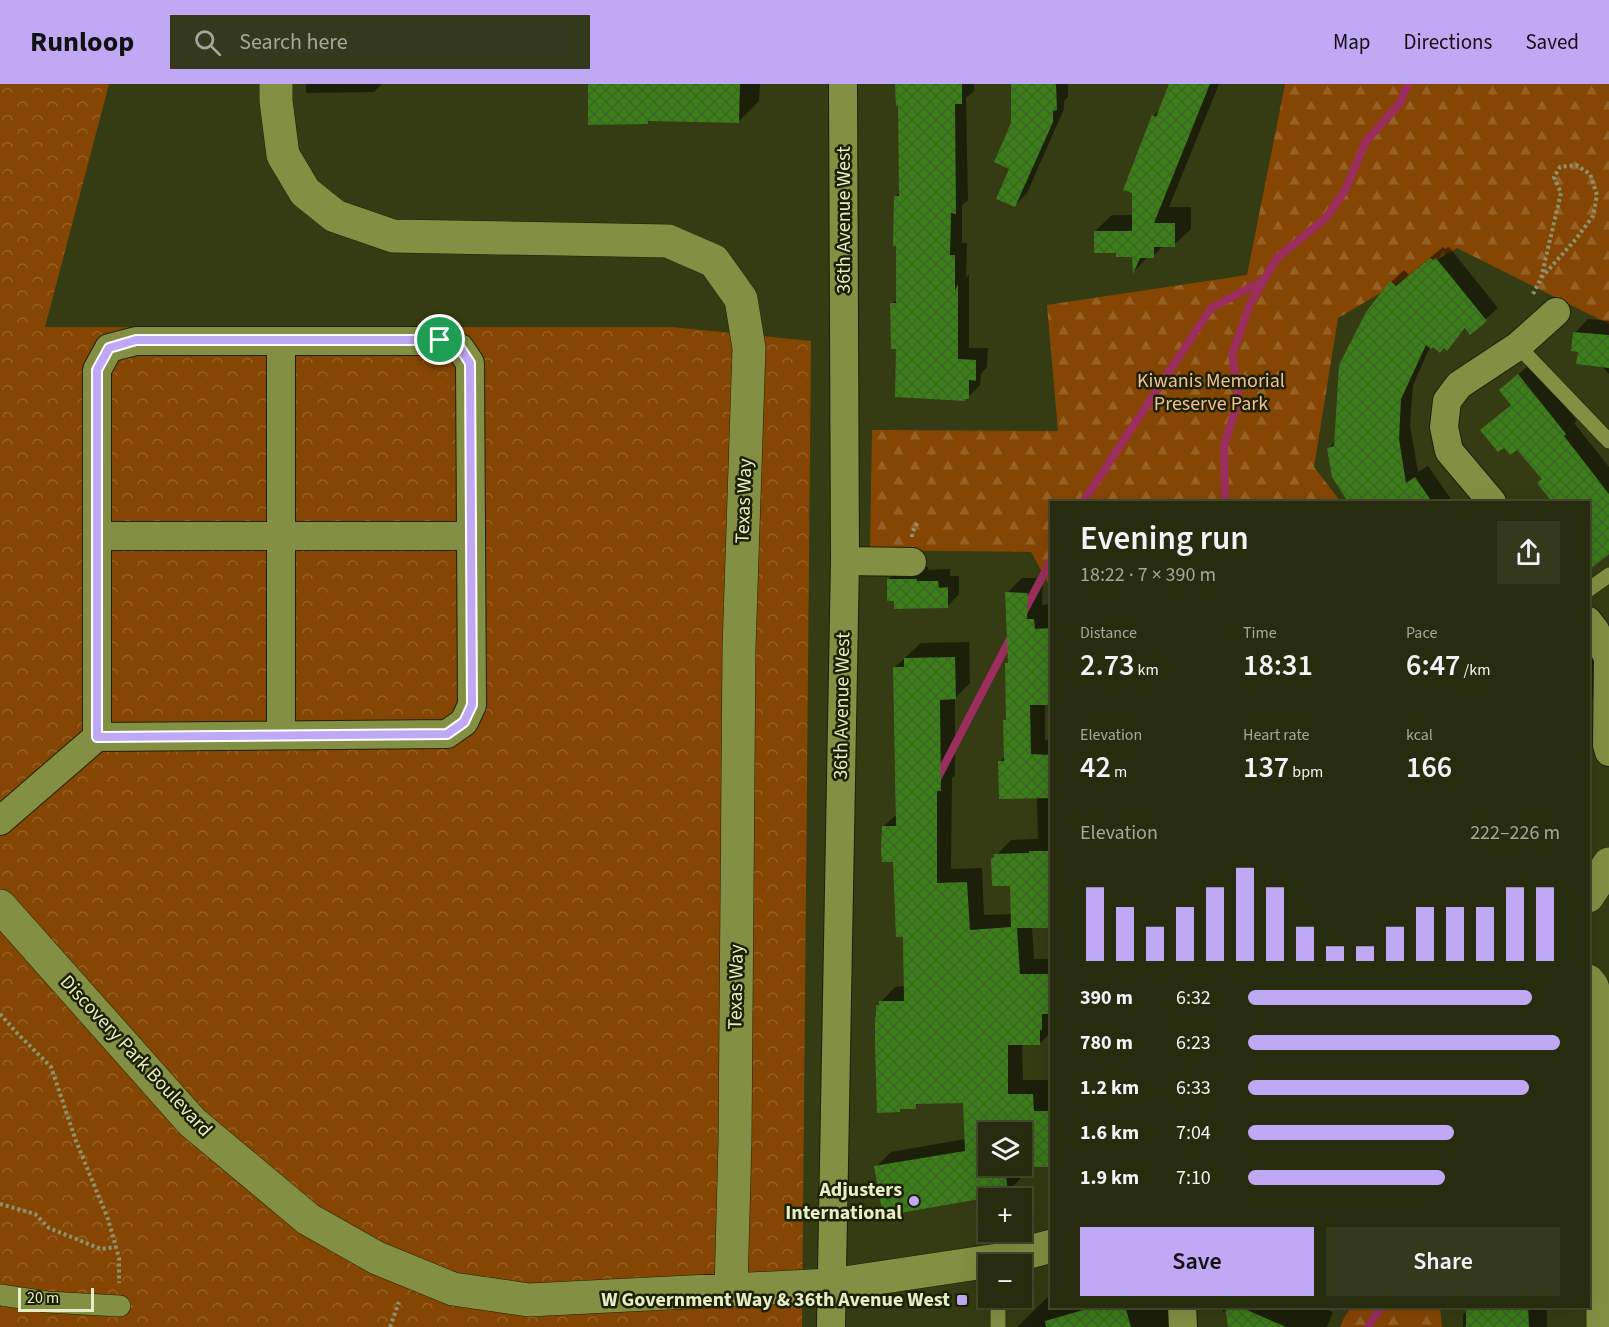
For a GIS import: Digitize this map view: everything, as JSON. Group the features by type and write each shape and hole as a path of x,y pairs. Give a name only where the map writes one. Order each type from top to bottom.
{"street":[{"name":"Texas Way","path":"276,84 283,155 305,192 335,216 393,236 668,241 714,261 741,299 749,348 739,648 735,1129 731,1290"},
{"name":"36th Avenue West","path":"831,1327 844,561 843,84"},
{"path":"1491,501 1449,451 1444,427 1447,401 1459,385 1518,346 1556,312"},
{"path":"0,821 97,737 447,734 464,722 472,705 470,363 460,348 440,340 136,340 109,348 97,370 97,737"},
{"path":"281,340 281,735"},
{"path":"97,536 471,536"},
{"path":"844,561 912,562"},
{"path":"1590,624 1608,658 1607,745 1609,752"},
{"path":"1590,893 1609,864"},
{"name":"Discovery Park Boulevard","path":"0,906 192,1122 308,1220 377,1258 453,1289 529,1300 831,1285 978,1265"},
{"path":"1590,984 1600,1010 1595,1227 1603,1327"},
{"name":"Discovery Park Boulevard","path":"1025,1254 1050,1247"},
{"path":"0,1295 47,1302 119,1296"},
{"path":"1182,1308 1183,1327"}],"lane":[{"path":"1518,346 1609,441"},
{"path":"1590,589 1609,575"},
{"path":"998,1308 999,1327"}],"path":[{"path":"1530,300 1540,278 1561,193 1554,177 1560,167 1576,165 1590,174 1597,195 1593,216 1576,239 1540,278"},
{"path":"0,1014 51,1067 76,1141 108,1219 119,1258 119,1296"},
{"path":"0,1204 35,1214 49,1228 100,1250 116,1246"},
{"path":"390,1327 399,1302"}],"green space":[{"path":"0,84 109,84 45,327 671,327 811,341 802,1327 0,1327"},
{"name":"Kiwanis Memorial Preserve Park","path":"1285,84 1609,84 1609,324 1457,248 1338,318 1314,467 1340,501 1050,501 1050,586 1031,552 870,550 872,430 1058,431 1047,305 1247,275"},
{"path":"1350,1308 1440,1308 1442,1327 1340,1327"}],"building":[{"path":"588,84 740,84 739,123 648,121 648,124 588,125"},
{"path":"895,84 962,84 962,104 955,104 956,214 951,213 950,255 955,255 955,291 958,284 958,359 976,360 976,381 969,380 969,399 965,401 895,397 896,349 891,349 890,303 896,303 896,246 893,246 894,196 899,196 898,106 896,106"},
{"path":"1011,84 1056,84 1057,110 1053,111 1053,122 1015,207 996,199 1009,169 994,162 1011,123"},
{"path":"1169,84 1210,84 1154,223 1175,223 1175,247 1154,247 1154,258 1140,258 1133,274 1132,257 1116,257 1116,253 1094,253 1094,231 1132,231 1132,193 1123,190 1152,115 1156,117"},
{"path":"1430,258 1433,260 1436,258 1487,321 1470,335 1465,328 1447,351 1444,348 1440,353 1426,345 1401,399 1399,439 1406,483 1415,477 1431,501 1347,501 1332,477 1327,448 1334,446 1339,365 1366,312 1390,281 1396,286"},
{"path":"1573,332 1609,335 1609,368 1576,364 1578,352 1571,351"},
{"path":"1518,374 1566,434 1564,436 1609,494 1609,554 1590,569 1590,501 1551,501 1537,483 1542,479 1517,450 1510,455 1504,448 1498,452 1480,430 1511,405 1499,390"},
{"path":"887,579 938,581 939,588 948,587 948,608 894,609 894,601 887,601"},
{"path":"1005,592 1028,593 1027,619 1034,619 1035,629 1050,628 1050,705 1030,705 1031,754 1050,755 1050,798 999,799 998,761 1004,761 1005,663 1008,663"},
{"path":"955,657 956,699 940,700 941,791 937,791 937,883 967,882 970,930 1011,927 1010,886 992,886 991,858 994,858 994,854 1050,851 1050,928 1017,928 1020,974 1050,974 1050,1014 1042,1014 1040,1045 1008,1045 1008,1094 1033,1094 1034,1111 1050,1111 1050,1167 1032,1167 1032,1122 978,1122 978,1176 1006,1176 1007,1188 978,1188 978,1199 883,1216 874,1166 965,1151 963,1103 916,1104 916,1109 877,1113 876,1005 879,1005 879,1001 904,1001 903,937 896,937 893,862 882,862 881,849 882,826 896,826 893,667 904,667 904,658"},
{"path":"1090,1308 1126,1308 1131,1327 1046,1327 1045,1321"},
{"path":"1225,1308 1243,1308 1286,1327 1228,1327"},
{"path":"1466,1308 1528,1308 1529,1327 1466,1327"}],"waterway":[{"path":"1225,501 1224,446 1239,397 1232,355 1250,304 1277,258 1326,218 1345,190 1366,141 1400,103 1408,84"},
{"path":"1084,501 1211,308 1264,280"},
{"path":"1023,613 1050,563"},
{"path":"936,781 1011,637"},
{"path":"1368,1327 1381,1308"}],"place":[{"name":"Adjusters International","path":"914,1201"},
{"name":"W Government Way & 36th Avenue West","path":"962,1300"}],"route":[{"path":"136,340 440,340 460,348 470,363 472,705 464,722 447,734 97,737 97,370 109,348 136,340"}]}
